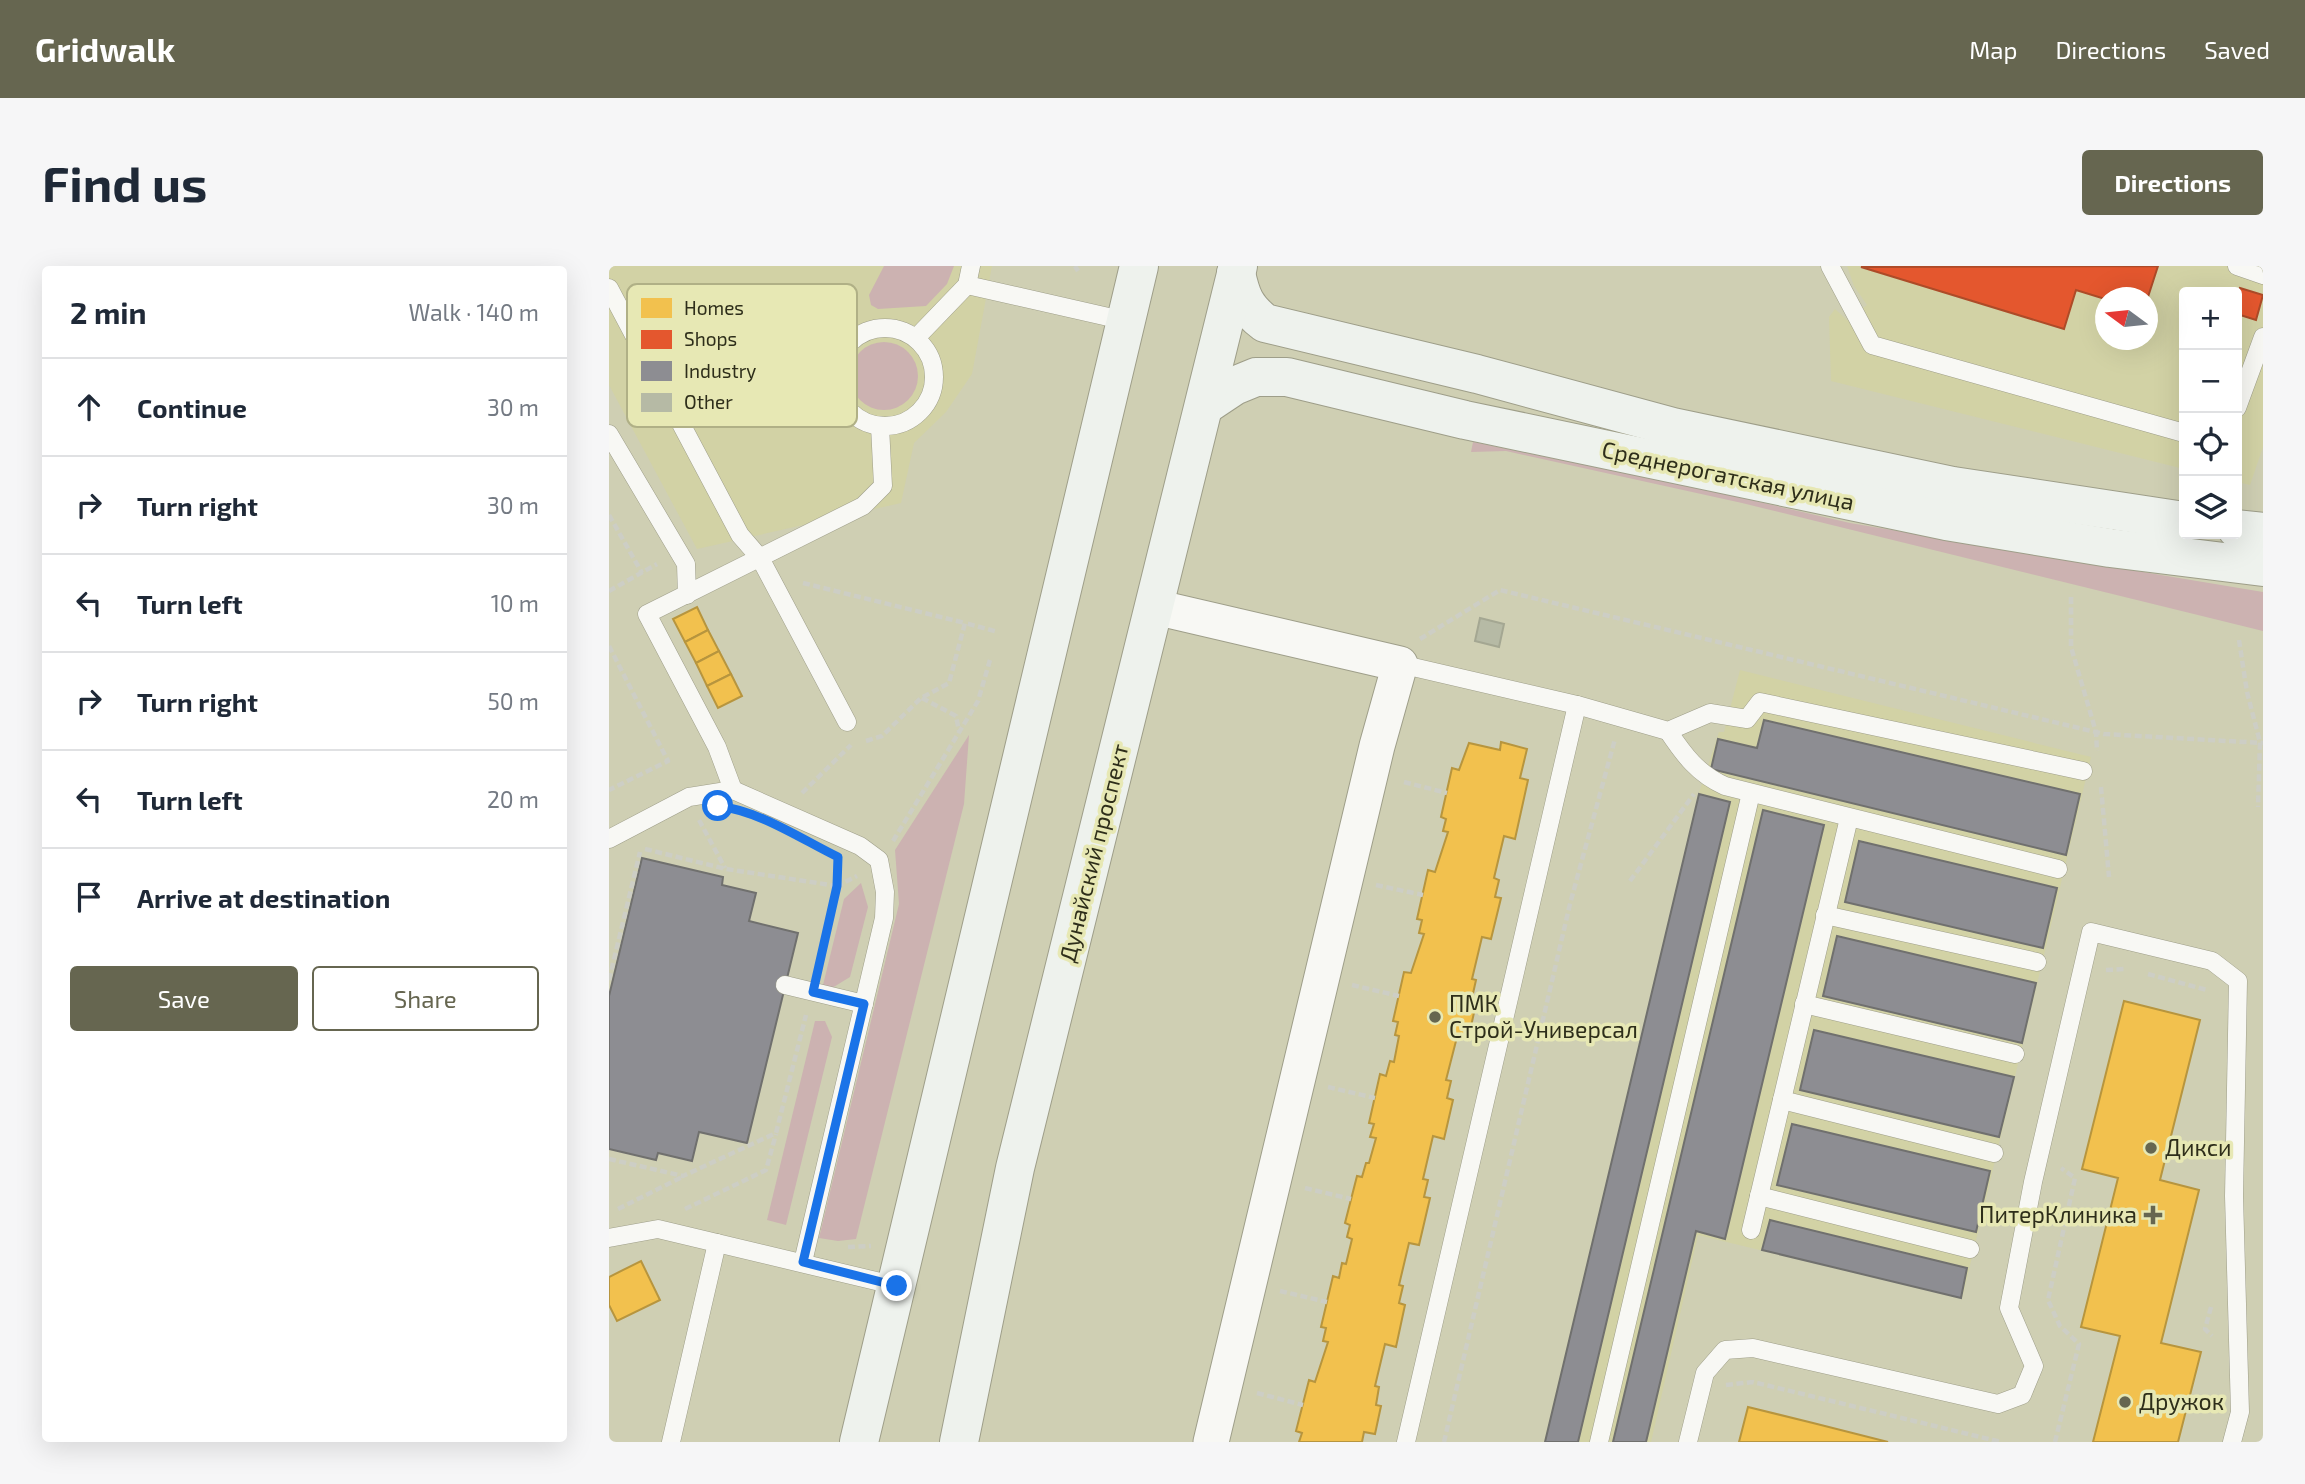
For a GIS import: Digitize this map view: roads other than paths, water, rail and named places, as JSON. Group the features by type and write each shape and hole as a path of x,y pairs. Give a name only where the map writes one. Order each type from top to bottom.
{"main road":[{"path":"859,1442 1139,266"},
{"name":"Дунайский проспект","path":"959,1442 1015,1168 1237,269"},
{"name":"Среднерогатская улица","path":"1237,269 1241,298 1250,312 1265,323 1477,374 1673,427 1953,486 2179,520"},
{"name":"Среднерогатская улица","path":"1204,406 1234,386 1256,377 1287,377 1465,420 1946,522 2110,548 2263,568"},
{"path":"2242,529 2263,532"}],"street":[{"path":"1155,607 1408,653 1377,746 1211,1442"}],"lane":[{"path":"916,338 967,285 971,266"},
{"path":"1830,266 1872,345 2179,432"},
{"path":"2237,266 2263,275"},
{"path":"967,285 1126,321"},
{"path":"609,288 627,322"},
{"path":"857,336 878,327 898,328 916,338 929,354 934,368 930,398 909,420 896,425 880,426 857,417"},
{"path":"2242,394 2263,337"},
{"path":"733,790 717,747 647,614 863,506 883,486 880,426"},
{"path":"683,427 740,535 760,558 847,722"},
{"path":"609,434 686,564 687,595"},
{"path":"1408,653 1668,731 1710,713 1747,719 1760,702 2083,771"},
{"path":"1406,1442 1577,705"},
{"path":"1668,731 1684,756 1706,778 1751,793 2058,869"},
{"path":"609,839 689,797 733,790 860,846 879,860 885,892 884,918 803,1262"},
{"path":"1599,1442 1751,793"},
{"path":"1751,1230 1849,818"},
{"path":"1825,915 2037,962"},
{"path":"1688,1442 1705,1373 1725,1350 1753,1348 1998,1404 2022,1395 2034,1366 2009,1308 2033,1182 2091,932 2212,961 2238,981 2234,1196 2239,1412 2232,1442"},
{"path":"785,985 864,1004"},
{"path":"1804,1004 2015,1054"},
{"path":"1782,1100 1994,1153"},
{"path":"1759,1196 1970,1249"},
{"path":"609,1238 658,1229 897,1286"},
{"path":"671,1442 717,1243"}],"place":[{"name":"ПМК Строй-Универсал","path":"1435,1017"},
{"name":"Дикси","path":"2151,1148"},
{"name":"ПитерКлиника","path":"2153,1215"},
{"name":"Дружок","path":"2125,1402"}]}
